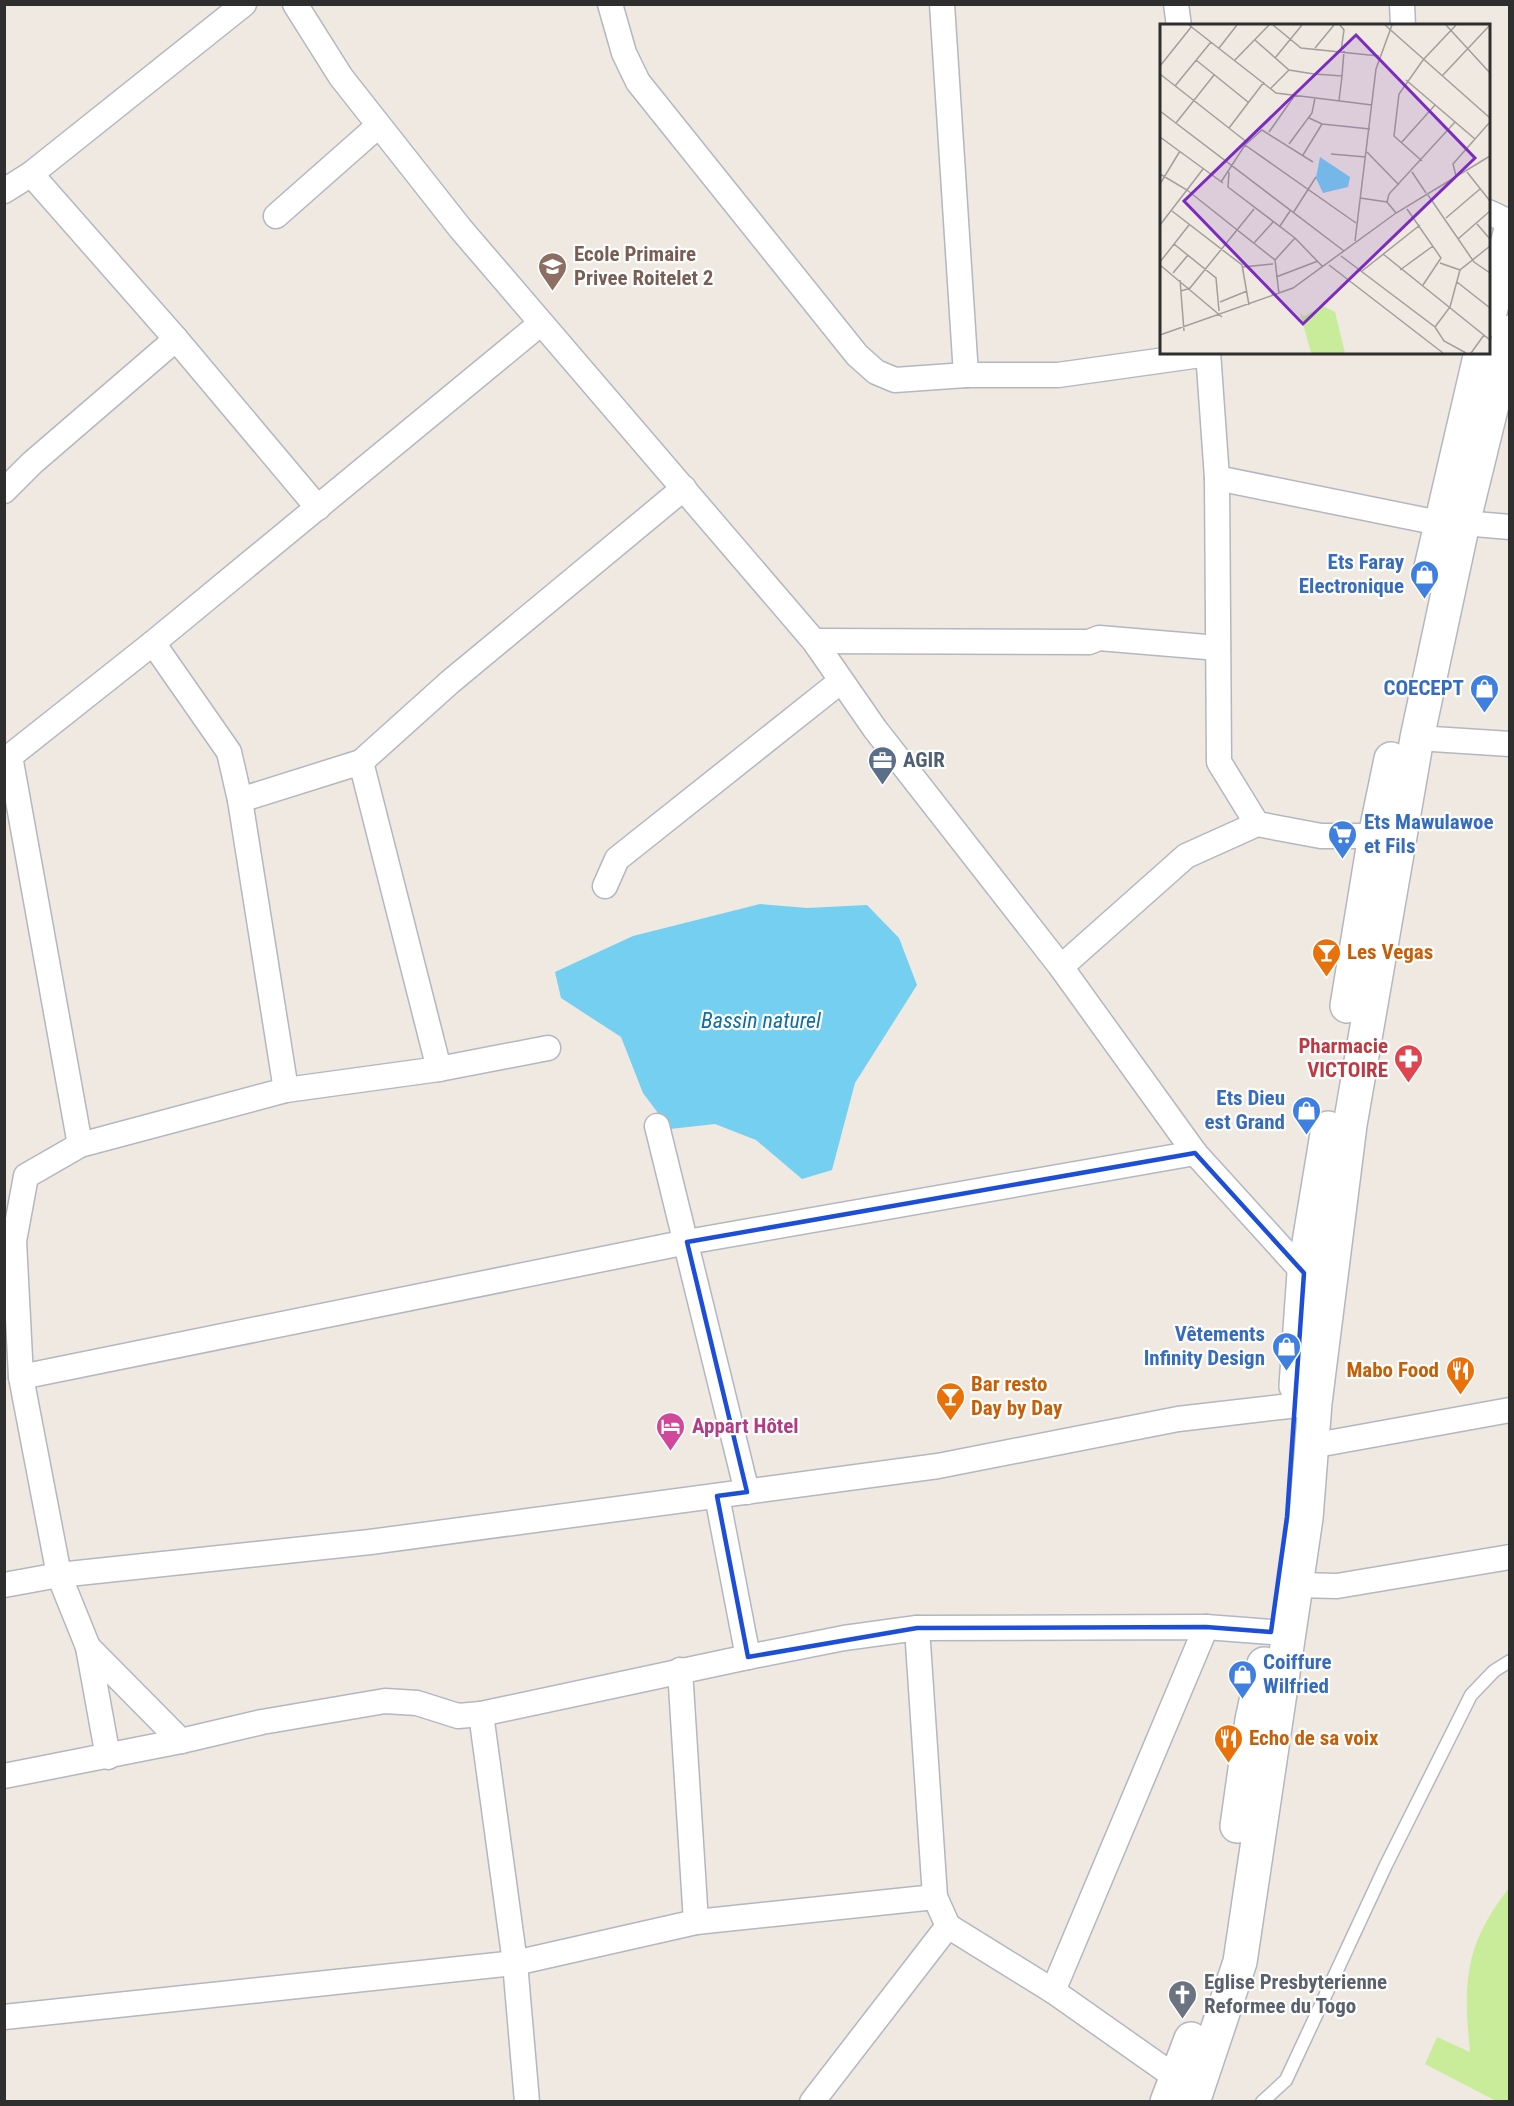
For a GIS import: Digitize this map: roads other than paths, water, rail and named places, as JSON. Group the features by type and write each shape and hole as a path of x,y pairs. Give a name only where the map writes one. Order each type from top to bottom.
{"main road":[{"path":"1490,312 1509,233"},
{"path":"1179,2094 1240,1962 1306,1518 1311,1446 1304,1403 1304,1273 1375,836 1451,523 1509,332"},
{"path":"1179,2094 1220,1951 1252,1720 1271,1632 1304,1403 1480,354"}],"street":[{"path":"6,186 31,174 244,4"},
{"path":"295,4 341,77 378,126 540,324 814,641 875,729 1061,967 1195,1153 1304,1273"},
{"path":"610,4 624,53 639,82 857,355 876,372 895,380 966,375 1058,375 1201,354"},
{"path":"942,4 966,375"},
{"path":"1176,4 1179,24"},
{"path":"1402,4 1404,24"},
{"path":"276,216 378,126"},
{"path":"31,174 176,339 318,508"},
{"path":"1490,213 1509,222"},
{"path":"80,1144 7,759 153,643 540,324"},
{"path":"4,491 32,463 176,339"},
{"path":"1208,354 1217,478 1219,762 1257,824"},
{"path":"1217,478 1451,523 1509,527"},
{"path":"240,800 360,762 450,682 684,488"},
{"path":"814,641 1089,642 1099,638 1218,648"},
{"path":"153,643 229,752 240,800 286,1090"},
{"path":"604,886 617,859 841,681"},
{"path":"1417,738 1509,744"},
{"path":"360,762 439,1068"},
{"path":"1061,967 1186,856 1257,824 1321,836 1375,836"},
{"path":"108,1757 88,1647 59,1575 21,1377 12,1347 14,1241 26,1176 80,1144 286,1090 439,1068 548,1048"},
{"path":"657,1126 747,1492"},
{"path":"21,1377 687,1242 1195,1153"},
{"path":"4,1586 59,1575 370,1542 938,1466 1178,1419 1304,1403"},
{"path":"1311,1446 1509,1410"},
{"path":"717,1496 748,1657"},
{"path":"1296,1585 1337,1586 1509,1557"},
{"path":"1053,1991 1206,1627"},
{"path":"4,1776 181,1742 273,1720 386,1701 417,1703 458,1716 481,1714 844,1638 917,1628 1206,1627 1271,1632"},
{"path":"917,1628 936,1897 948,1926 1053,1991 1179,2094"},
{"path":"88,1647 181,1742"},
{"path":"680,1671 696,1922"},
{"path":"481,1714 515,1963 527,2102"},
{"path":"4,2017 515,1963 696,1922 936,1897"},
{"path":"812,2102 948,1926"}],"lane":[{"path":"1262,2102 1286,2080 1386,1865 1471,1695 1494,1671 1509,1661"}],"water":[{"name":"Bassin naturel","path":"760,904 807,908 867,905 899,938 917,985 855,1083 832,1170 802,1179 756,1140 715,1124 670,1129 643,1093 621,1037 561,998 555,972 633,936"}],"place":[{"name":"Ecole Primaire Privee Roitelet 2","path":"553,292"},
{"name":"Ets Faray Electronique","path":"1425,600"},
{"name":"COECEPT","path":"1485,714"},
{"name":"AGIR","path":"882,786"},
{"name":"Ets Mawulawoe et Fils","path":"1343,860"},
{"name":"Les Vegas","path":"1326,978"},
{"name":"Pharmacie VICTOIRE","path":"1409,1084"},
{"name":"Ets Dieu est Grand","path":"1306,1136"},
{"name":"Vêtements Infinity Design","path":"1286,1372"},
{"name":"Mabo Food","path":"1460,1396"},
{"name":"Bar resto Day by Day","path":"950,1422"},
{"name":"Appart Hôtel","path":"671,1452"},
{"name":"Coiffure Wilfried","path":"1242,1700"},
{"name":"Echo de sa voix","path":"1228,1764"},
{"name":"Eglise Presbyterienne Reformee du Togo","path":"1183,2020"}]}
